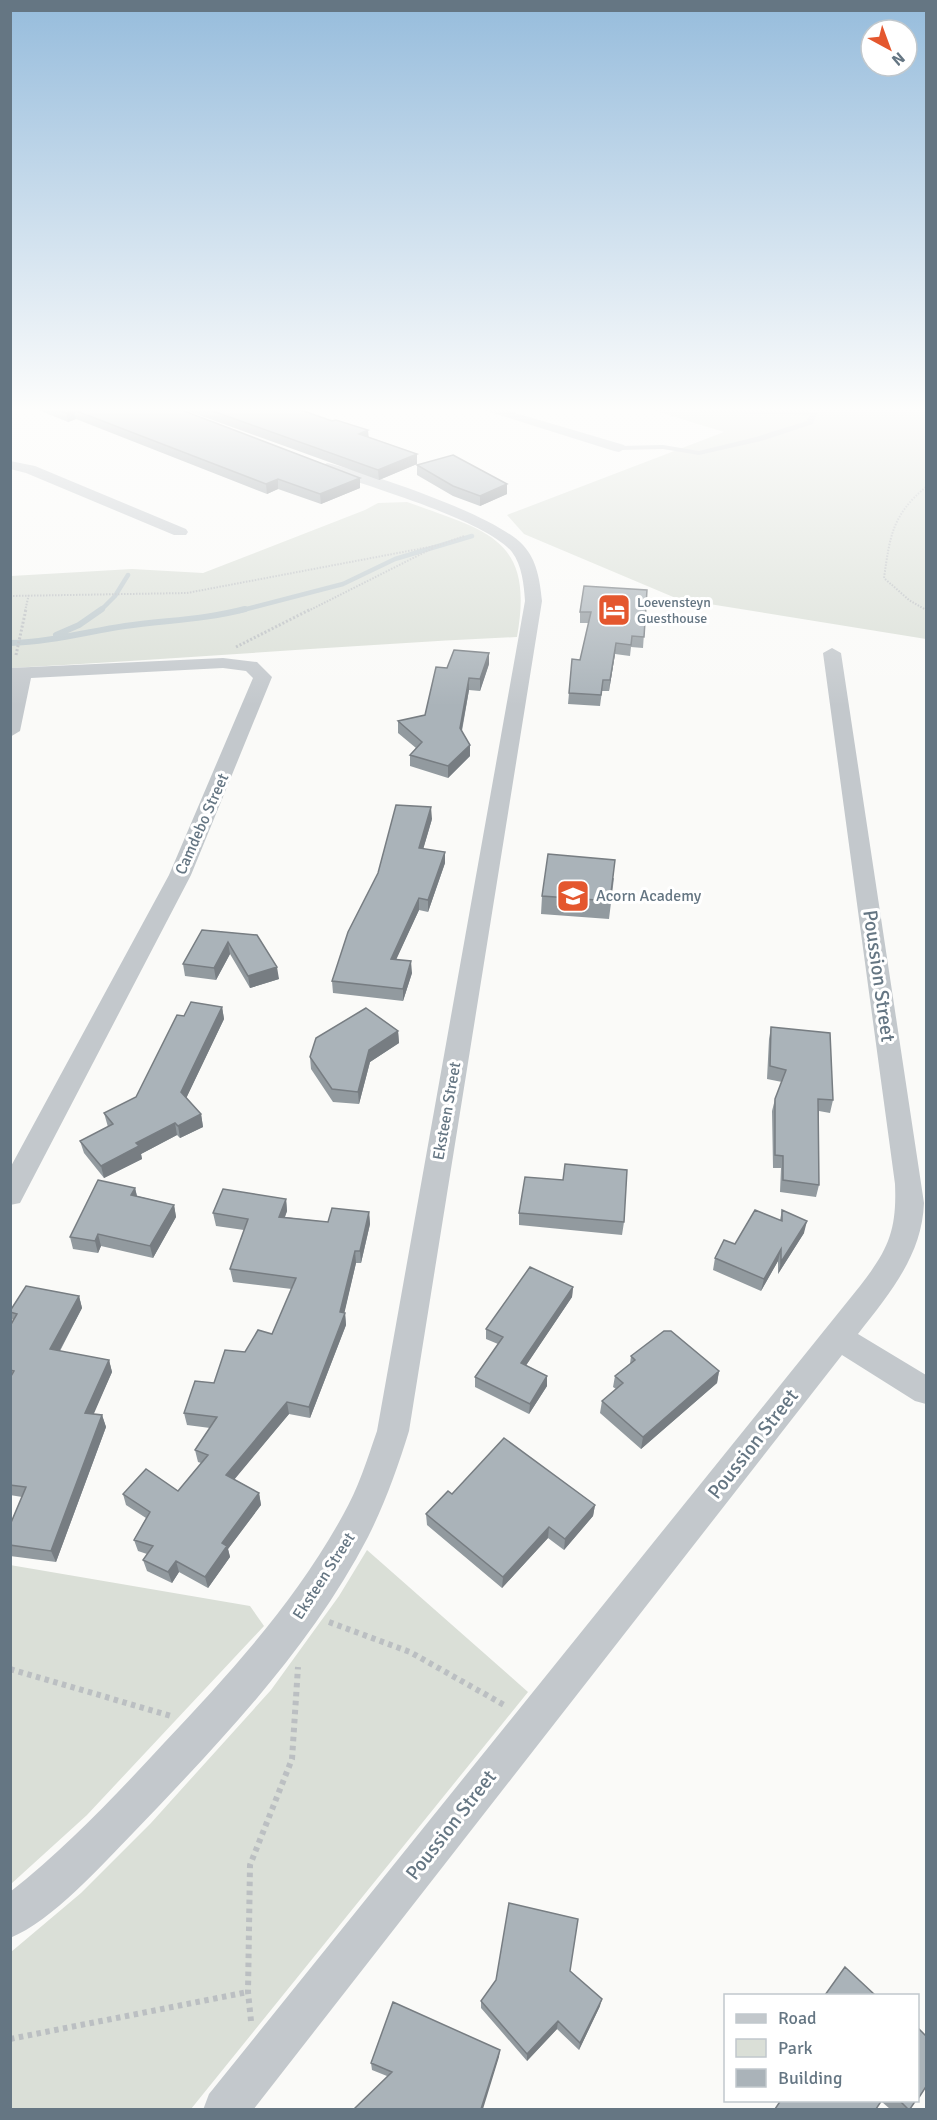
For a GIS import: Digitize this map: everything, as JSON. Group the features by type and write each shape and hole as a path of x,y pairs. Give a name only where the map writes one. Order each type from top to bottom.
{"street":[{"path":"123,508 180,532"},
{"name":"Eksteen Street","path":"10,1918 54,1885 258,1669 302,1611 359,1520 376,1485 393,1431 534,609 533,585 525,561 510,541 487,527 436,508"},
{"name":"Poussion Street","path":"225,2109 838,1337 898,1257 908,1237 911,1214 909,1184 832,652"},
{"name":"Camdebo Street","path":"10,1195 180,875 263,677 259,671 243,664 223,663 15,674"},
{"path":"10,731 15,674"},
{"path":"838,1337 927,1391"}],"path":[{"path":"903,508 894,520 884,578 909,600 927,610"},
{"path":"223,663 238,645 440,545 487,527"},
{"path":"10,596 188,593 440,545"},
{"path":"15,674 29,594"},
{"path":"302,1611 411,1652 533,1721"},
{"path":"252,2025 248,1992 250,1865 292,1759 299,1657"},
{"path":"10,1669 205,1726"},
{"path":"10,2039 248,1992"}],"green space":[{"path":"369,508 424,508 460,521 481,531 498,543 511,558 519,578 521,604 517,637 11,668 11,576 132,569 203,573"},
{"path":"525,508 926,508 926,639 678,599 524,534 507,515"},
{"path":"367,1550 528,1692 191,2109 11,2109 11,1952 81,1893 151,1823 271,1690 339,1596"},
{"path":"10,1565 250,1606 264,1626 87,1815 11,1884"}],"building":[{"path":"584,586 647,590 644,637 632,636 631,645 616,643 610,680 603,680 601,695 569,693 572,659 580,660 591,612 580,612"},
{"path":"454,650 489,653 480,679 469,678 460,728 470,745 448,766 410,755 422,742 398,721 425,715 436,667 447,668"},
{"path":"396,805 431,807 419,848 445,852 428,900 419,898 391,959 411,961 403,989 332,981 348,932 378,873"},
{"path":"548,854 615,860 610,901 542,896"},
{"path":"202,930 257,935 277,967 248,976 228,942 214,968 183,964"},
{"path":"191,1002 222,1007 181,1092 201,1114 178,1126 175,1123 136,1143 139,1146 101,1166 80,1141 113,1124 104,1113 136,1097 177,1015 184,1016"},
{"path":"366,1008 398,1031 369,1050 358,1092 332,1089 310,1057 316,1038"},
{"path":"771,1027 830,1033 833,1100 818,1099 819,1185 783,1180 783,1156 775,1155 775,1099 786,1070 770,1066"},
{"path":"565,1164 627,1170 624,1222 519,1213 525,1177 563,1180"},
{"path":"98,1180 135,1188 131,1195 174,1205 150,1246 98,1234 95,1241 70,1237"},
{"path":"223,1189 286,1199 279,1217 328,1222 332,1208 369,1212 360,1251 355,1251 340,1312 345,1313 309,1407 287,1402 226,1475 259,1493 222,1543 227,1546 205,1577 176,1561 168,1572 143,1560 153,1546 134,1540 150,1512 123,1494 146,1469 178,1491 208,1455 195,1450 217,1417 184,1413 195,1381 214,1383 225,1350 245,1352 258,1330 272,1334 296,1278 230,1269 248,1219 213,1213"},
{"path":"755,1210 782,1221 782,1210 807,1221 781,1262 781,1249 764,1279 715,1258 724,1240 735,1244"},
{"path":"530,1267 573,1287 521,1363 547,1376 530,1404 475,1377 503,1337 486,1329"},
{"path":"26,1286 79,1296 50,1349 109,1360 85,1413 102,1415 51,1551 10,1545 10,1525 26,1487 10,1485 10,1378 14,1371 10,1370 10,1326 17,1314 10,1311"},
{"path":"664,1331 671,1331 719,1371 643,1437 602,1401 623,1383 615,1376 635,1360 631,1356"},
{"path":"504,1438 595,1505 565,1539 549,1527 503,1577 426,1514 448,1491 452,1494"},
{"path":"509,1903 578,1919 570,1971 602,1999 580,2043 558,2021 527,2054 481,2001 496,1980"},
{"path":"845,1967 874,1994 826,1994"},
{"path":"393,2002 500,2050 481,2109 354,2109 392,2072 371,2063"},
{"path":"919,2029 927,2037 927,2085 919,2097"},
{"path":"780,2102 881,2102 876,2109 775,2109"},
{"path":"901,2102 915,2102 908,2109"}],"waterway":[{"path":"239,611 343,584 395,559 472,536"},
{"path":"102,609 115,596 128,575"},
{"path":"56,635 79,625 102,609"},
{"path":"10,643 39,641 125,626 200,618 245,609"}],"place":[{"name":"Loevensteyn Guesthouse","path":"614,610"},
{"name":"Acorn Academy","path":"573,896"}]}
